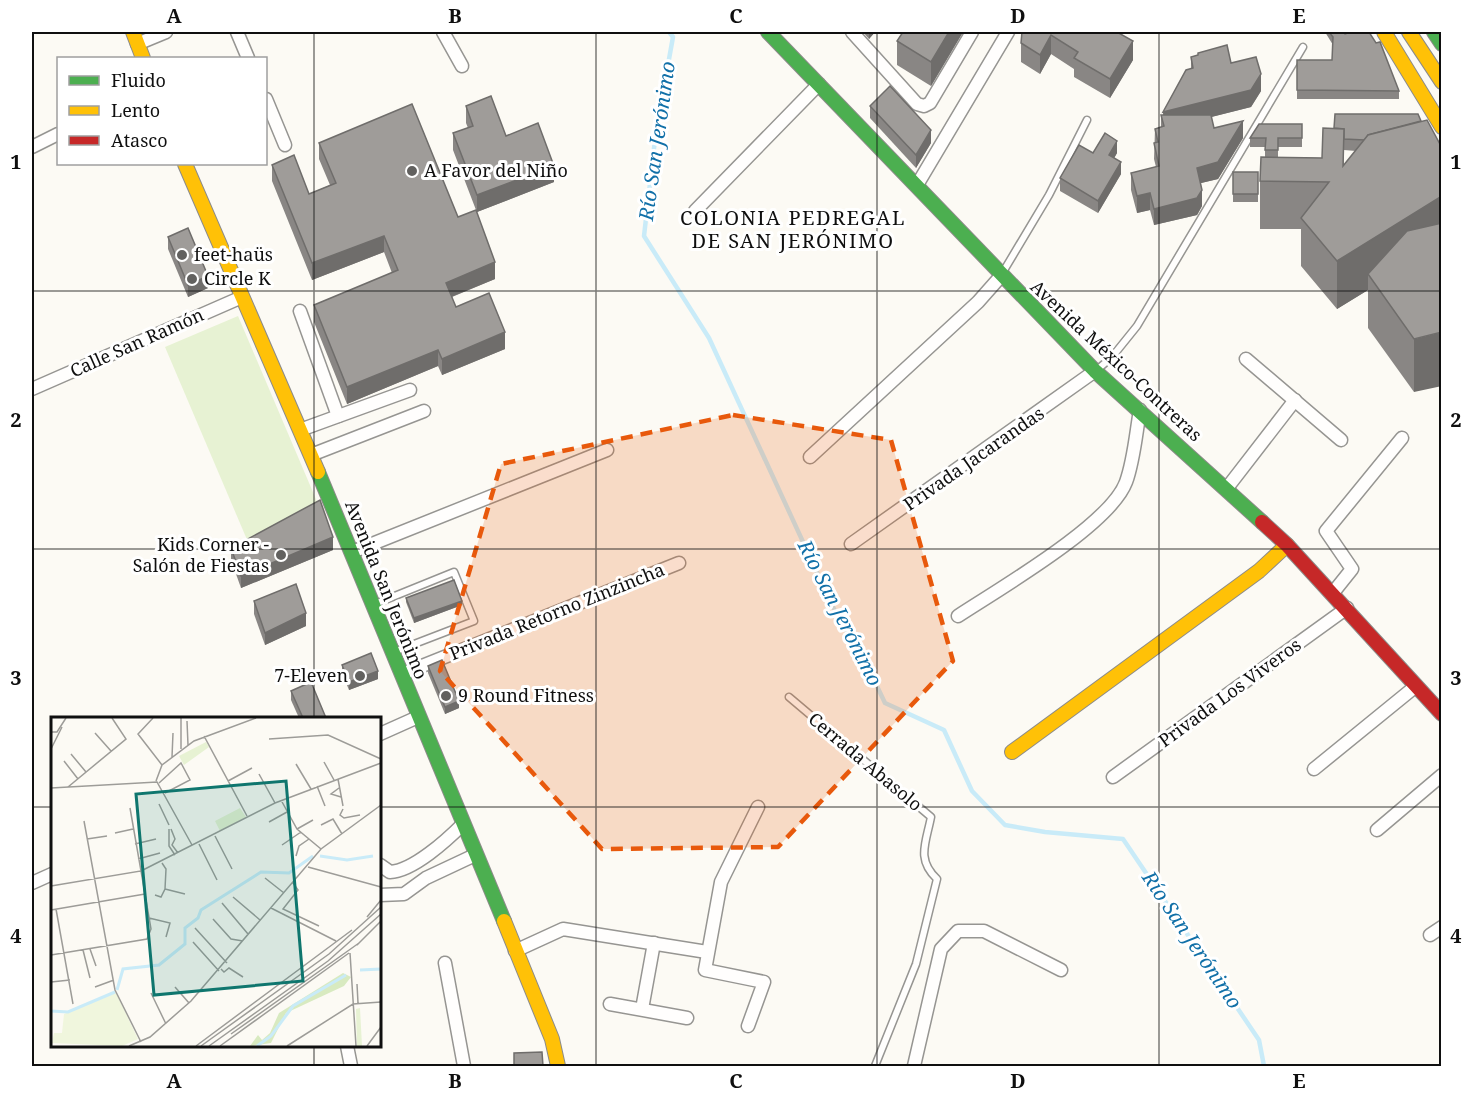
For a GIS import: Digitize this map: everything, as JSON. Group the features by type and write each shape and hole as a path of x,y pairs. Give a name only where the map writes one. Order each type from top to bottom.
{"main road":[{"name":"Avenida México-Contreras","path":"768,32 1095,371 1227,488 1287,545 1442,714"},
{"path":"1384,32 1442,127"},
{"path":"1409,32 1442,82"},
{"path":"1434,32 1442,44"},
{"path":"136,38 143,57"},
{"name":"Avenida San Jerónimo","path":"185,165 311,455 402,674 552,1039 558,1066"},
{"path":"1012,752 1258,571 1287,545"}],"street":[{"path":"136,38 166,32"},
{"path":"237,32 248,57"},
{"path":"443,32 462,66"},
{"path":"852,32 917,104 924,106 930,103 972,32"},
{"path":"917,185 1008,32"},
{"path":"695,211 819,84"},
{"path":"267,101 285,145"},
{"path":"32,147 57,134"},
{"path":"810,457 978,302 1001,276"},
{"name":"Calle San Ramón","path":"32,389 242,297"},
{"path":"300,311 338,416"},
{"path":"1246,359 1341,440"},
{"name":"Privada Jacarandas","path":"851,544 1095,371"},
{"path":"300,430 410,390"},
{"path":"1227,488 1295,400"},
{"path":"958,616 1094,524 1126,483 1140,410"},
{"path":"311,455 423,411"},
{"path":"1332,594 1353,569 1326,531 1402,438"},
{"path":"351,552 606,450"},
{"name":"Privada Retorno Zinzincha","path":"402,674 679,563"},
{"name":"Privada Los Viveros","path":"1113,777 1347,608"},
{"path":"1314,769 1416,686"},
{"path":"381,734 418,717"},
{"path":"1377,830 1442,775"},
{"path":"748,1026 764,982 705,970 720,882 758,807"},
{"path":"381,866 390,872 407,866 437,848 463,824"},
{"path":"381,895 404,894 426,878 476,855"},
{"path":"32,883 51,874"},
{"path":"1430,935 1442,927"},
{"path":"515,951 563,929 707,952"},
{"path":"914,1066 941,949 958,931 984,931 1061,970"},
{"path":"642,1010 654,943"},
{"path":"444,963 464,1066"},
{"path":"610,1004 687,1018"},
{"path":"347,1047 351,1066"}],"lane":[{"path":"1095,371 1112,357 1137,326 1303,47"},
{"path":"1001,276 1049,195 1087,120"},
{"path":"373,604 454,572 466,601 474,621 393,653"},
{"name":"Cerrada Abasolo","path":"789,697 931,817 923,859 926,868 937,879 916,964 875,1066"}],"highlighted area":[{"path":"733,415 891,440 953,661 778,847 602,849 440,671 501,464"}],"green space":[{"path":"238,316 321,511 248,542 165,347"}],"building":[{"path":"903,32 949,32 931,62 897,41"},
{"path":"1022,32 1117,32 1133,41 1110,79 1074,58 1078,52 1051,35 1040,55 1021,43"},
{"path":"1329,32 1345,34 1369,32 1376,43 1380,42 1399,91 1297,90 1297,60 1332,60 1333,37"},
{"path":"1227,45 1231,63 1256,57 1261,74 1251,90 1163,112 1186,70 1193,68 1191,57"},
{"path":"890,86 931,130 916,155 870,106"},
{"name":"A Favor del Niño","path":"491,96 506,136 538,123 554,166 477,195 453,133 473,126 466,106"},
{"path":"412,104 458,217 476,210 495,262 446,283 456,307 489,293 505,332 442,359 438,350 347,387 314,305 398,270 384,236 312,263 272,165 294,155 309,194 336,183 319,143"},
{"path":"1335,114 1418,114 1421,121 1368,135 1365,140 1344,139 1344,129 1334,128"},
{"path":"1161,115 1211,115 1214,128 1243,121 1218,162 1197,168 1202,190 1197,198 1154,209 1150,193 1137,196 1131,173 1159,166 1154,143 1158,142 1155,129 1164,126"},
{"path":"1427,120 1442,148 1442,196 1337,261 1301,218 1329,182 1260,181 1261,157 1322,158 1323,128 1344,129 1343,166 1368,135"},
{"path":"1259,124 1302,124 1302,138 1278,138 1278,150 1265,150 1266,138 1250,138"},
{"path":"1105,133 1117,141 1109,155 1121,162 1098,201 1060,178 1079,145 1093,153"},
{"path":"1233,172 1258,172 1258,194 1233,194"},
{"path":"1442,223 1442,332 1414,339 1368,274 1407,231"},
{"path":"188,228 208,276 188,285 168,237"},
{"name":"Kids Corner - Salón de Fiestas","path":"320,500 333,537 241,576 231,548"},
{"path":"454,580 462,601 414,618 406,598"},
{"path":"296,584 306,613 265,633 254,601"},
{"path":"371,653 378,671 349,682 342,665"},
{"path":"442,660 459,701 445,707 428,666"},
{"path":"311,682 326,717 303,717 291,691"},
{"path":"542,1052 543,1066 514,1066 514,1053"}],"waterway":[{"name":"Río San Jerónimo","path":"669,32 673,37 656,131 644,236 709,338 839,620 863,657 885,703 944,730 972,791 1005,825 1045,832 1123,839 1259,1040 1264,1066"}],"traffic: fast":[{"path":"768,32 1095,371 1262,522"},
{"path":"1434,32 1442,44"},
{"path":"318,472 504,921"}],"traffic: slow":[{"path":"133,32 143,57"},
{"path":"1384,32 1442,127"},
{"path":"1409,32 1442,82"},
{"path":"185,165 318,472"},
{"path":"1012,752 1259,571 1287,545"},
{"path":"504,921 552,1039 558,1066"}],"traffic: jam":[{"path":"1262,522 1287,545 1442,714"}],"place":[{"name":"A Favor del Niño","path":"412,171"},
{"name":"feet-haüs","path":"182,255"},
{"name":"Circle K","path":"192,279"},
{"name":"Kids Corner - Salón de Fiestas","path":"281,555"},
{"name":"7-Eleven","path":"360,676"},
{"name":"9 Round Fitness","path":"446,696"}],"district":[{"name":"COLONIA PEDREGAL DE SAN JERÓNIMO","path":"793,230"}]}
